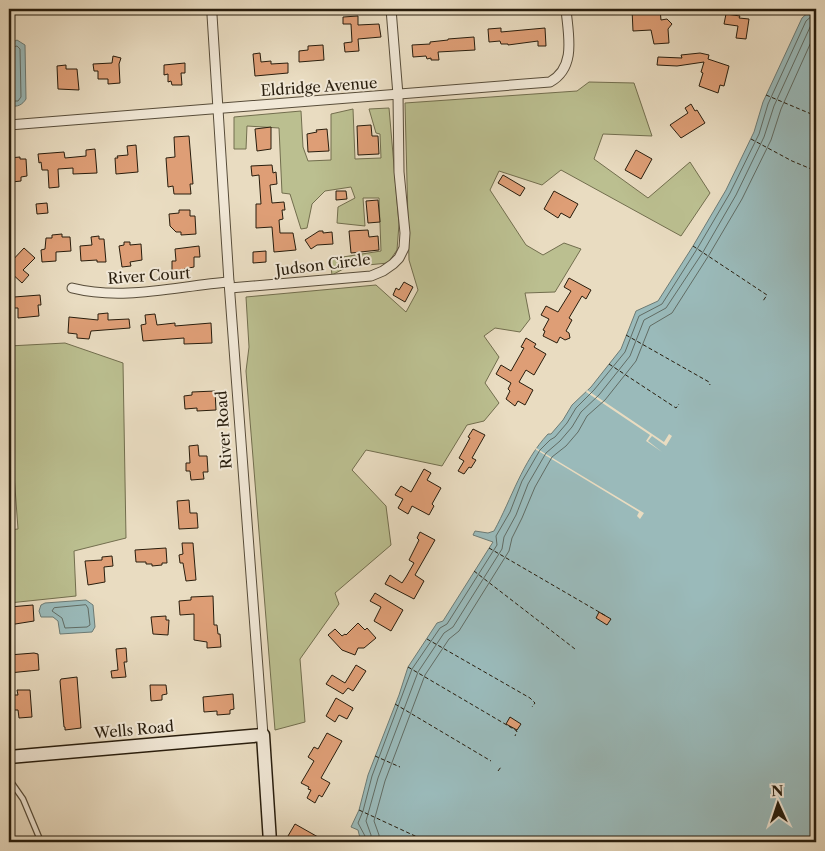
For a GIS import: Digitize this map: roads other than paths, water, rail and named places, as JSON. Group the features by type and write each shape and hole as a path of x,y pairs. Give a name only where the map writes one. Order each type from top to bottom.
{"street":[{"name":"Judson Circle","path":"230,285 371,276 384,271 399,258 404,248 405,234 399,172 398,95 391,9"},
{"name":"Eldridge Avenue","path":"9,125 550,82 558,77 566,68 568,59 566,9"},
{"name":"River Road","path":"212,15 270,842"},
{"name":"River Court","path":"72,288 93,293 154,292 230,285"},
{"name":"Wells Road","path":"9,757 263,735"}],"lane":[{"path":"9,778 23,799 41,842"}],"water":[{"path":"812,9 816,9 816,842 359,842 358,830 351,827 359,810 368,775 408,667 437,623 443,621 493,542 473,535 475,531 488,533 494,531 531,456 548,434 551,434 563,420 572,405 591,387 621,349 636,311 658,301 726,190 754,132 763,102 802,18"},
{"path":"17,40 25,45 26,99 20,105 10,106 9,44"},
{"path":"86,600 93,605 95,627 92,632 60,634 58,621 53,617 41,617 39,611 41,605 45,603"}]}
